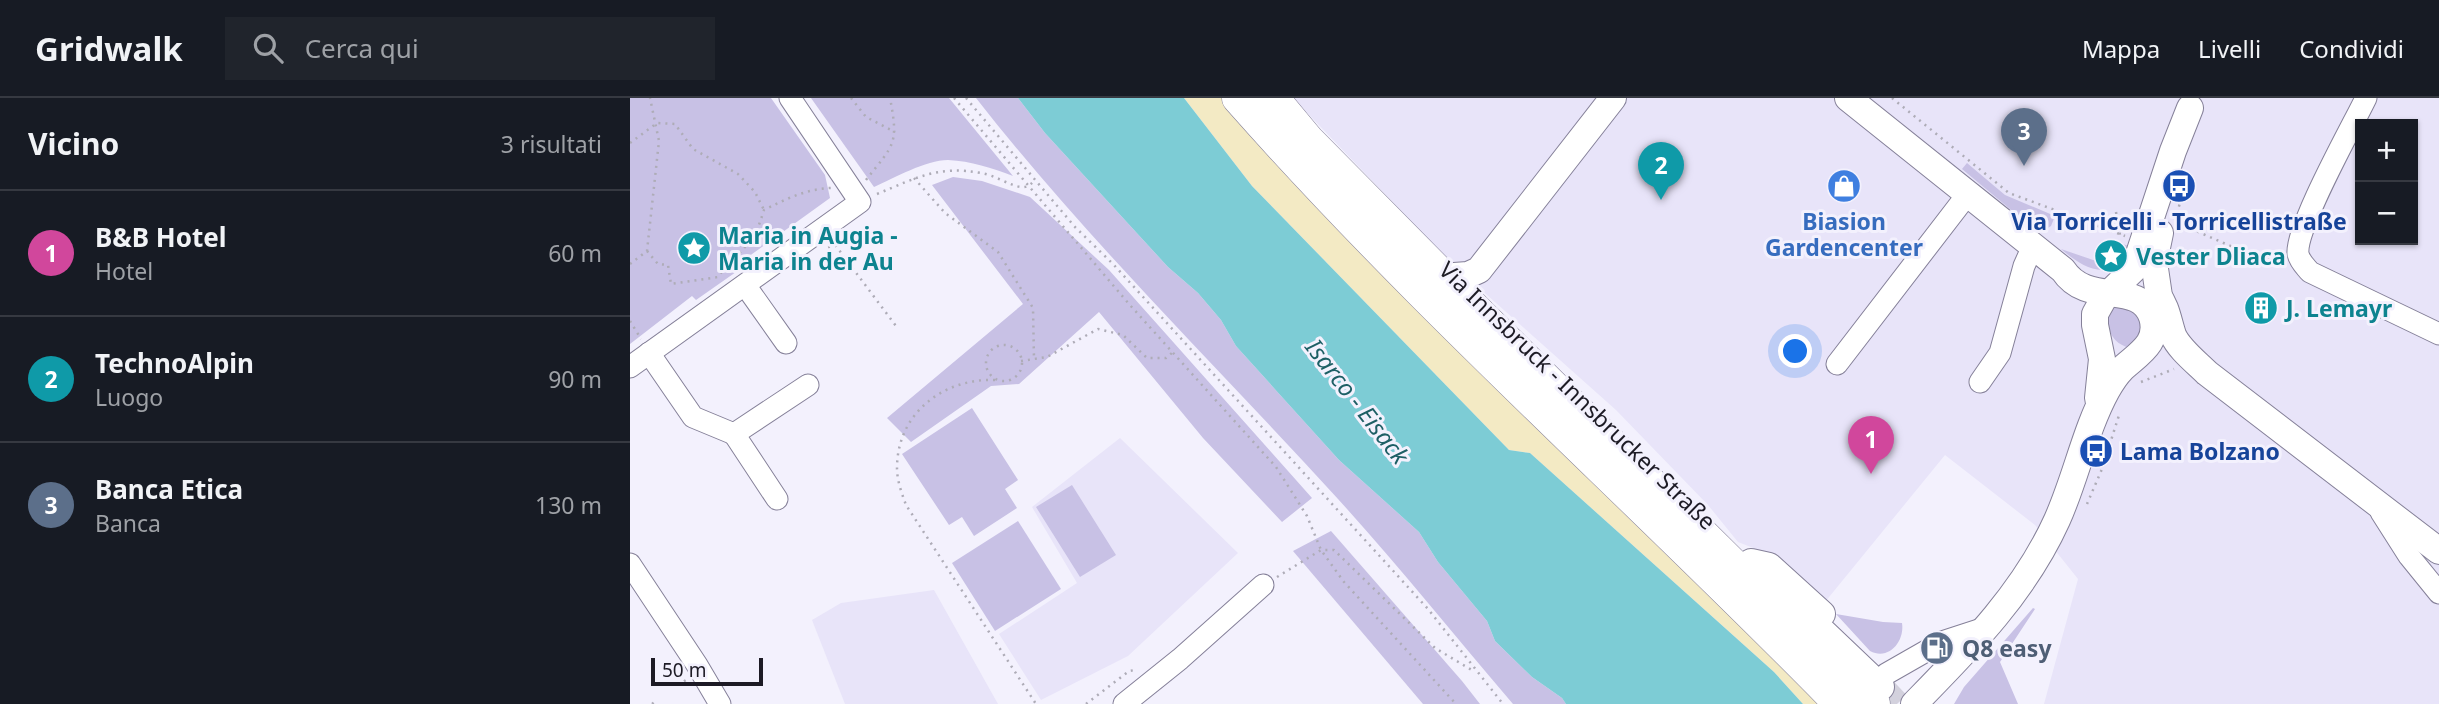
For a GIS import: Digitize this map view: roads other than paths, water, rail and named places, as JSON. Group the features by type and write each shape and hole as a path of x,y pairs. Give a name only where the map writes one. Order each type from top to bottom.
{"highway":[{"path":"1238,98 1291,158 1458,329 1840,704"},
{"path":"1273,98 1308,140 1442,275 1880,688"}],"main road":[{"name":"Via Innsbruck - Innsbrucker Straße","path":"1280,98 1454,276 1751,562 1769,566 1880,688 1915,703"},
{"path":"1454,276 1468,275 1479,270 1613,98"},
{"path":"1848,98 2063,270 2069,278 2094,292 2115,283 2134,269 2172,151 2191,103"},
{"path":"2110,407 2095,314 2098,305 2125,266 2129,238 2164,152 2191,103"},
{"path":"2191,103 2154,262 2159,296 2169,315 2172,333 2178,344 2207,373 2439,551"},
{"path":"2115,283 2143,283 2159,296"},
{"path":"2110,407 2115,377 2148,346 2153,330 2151,314 2142,303 2115,283"},
{"path":"1915,703 1967,651 2027,577 2056,523 2080,461 2110,407 2131,374 2160,358 2169,346 2172,333"}],"street":[{"path":"630,367 815,234 861,193 790,98"},
{"path":"2366,98 2301,230 2298,255 2302,264 2311,272 2439,334"},
{"path":"1837,365 1967,195"},
{"path":"1980,382 2000,353 2024,266 2033,246"},
{"path":"745,285 786,343"},
{"path":"649,354 693,416 734,434 777,499"},
{"path":"734,434 808,385"},
{"path":"2373,499 2409,556 2439,593"},
{"path":"633,576 697,665 720,704"},
{"path":"1124,704 1180,659 1263,585"},
{"path":"1880,688 1942,642 1988,627"}],"water":[{"name":"Isarco - Eisack","path":"1018,98 1184,98 1252,186 1509,450 1530,453 1774,672 1803,704 1566,704 1562,698 1532,677 1495,641 1487,621 1438,562 1419,532 1339,460 1236,346 1221,320 1198,293 1168,267 1045,133"}],"tunnel":[{"path":"1881,687 1897,704"}],"place":[{"name":"Banca Etica","path":"2024,166"},
{"name":"Biasion Gardencenter","path":"1844,186"},
{"name":"Via Torricelli - Torricellistraße","path":"2179,186"},
{"name":"TechnoAlpin","path":"1661,200"},
{"name":"Maria in Augia - Maria in der Au","path":"694,248"},
{"name":"Vester Dliaca","path":"2111,256"},
{"name":"J. Lemayr","path":"2261,308"},
{"name":"Lama Bolzano","path":"2096,451"},
{"name":"B&B Hotel","path":"1871,474"},
{"name":"Q8 easy","path":"1937,648"}]}
